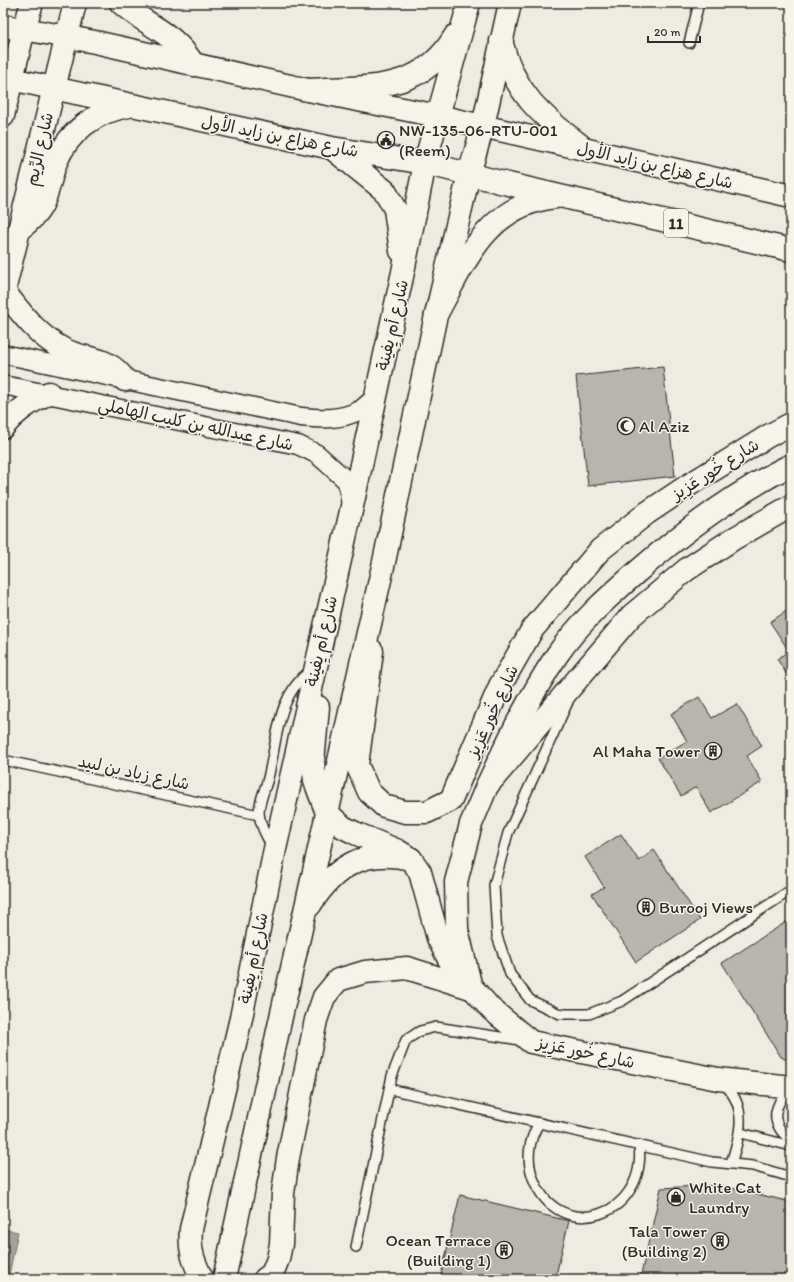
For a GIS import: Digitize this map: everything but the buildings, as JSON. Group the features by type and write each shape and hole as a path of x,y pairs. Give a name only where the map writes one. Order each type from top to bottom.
{"main road":[{"path":"3,116 13,27 32,3"},
{"name":"شارع الرِّيم","path":"3,293 75,3"},
{"path":"121,3 174,40 194,65"},
{"path":"224,1279 281,1017 384,562 436,315 469,174 483,126 510,3"},
{"path":"308,90 382,85 415,76 446,52 467,10"},
{"name":"شارع أم يِفينة","path":"202,1279 193,1262 190,1246 191,1229 241,1018 275,849 315,667 352,511 425,163 467,10"},
{"name":"شارع هزاع بن زايد الأول","path":"13,27 67,37 308,90 438,116 787,193"},
{"path":"501,40 510,69 524,95 551,124 586,149"},
{"name":"شارع هزاع بن زايد الأول","path":"7,78 332,148 425,163 561,197 791,250"},
{"path":"20,229 39,211 46,200 56,162 66,144 76,131 95,116 114,109 134,105"},
{"path":"332,148 376,183 385,191 392,201 397,217 403,272"},
{"path":"436,315 478,241 496,222 507,214 526,204 547,198 561,197"},
{"path":"3,293 33,327 53,343 65,350 105,362 118,370 125,380"},
{"path":"3,427 23,407 35,399 50,393"},
{"name":"شارع خُور عَزِيز","path":"384,562 357,765 369,792 384,806 405,812 427,812 451,800 461,780 500,686 532,630 600,550 647,513 689,484 768,436 791,424"},
{"path":"471,988 457,929 456,882 471,824 520,716 558,654 596,608 659,552 715,509 791,465"},
{"path":"487,786 631,616 686,570 733,539 791,506"},
{"path":"315,667 319,701 313,762 315,781 327,813"},
{"name":"شارع خُور عَزِيز","path":"327,813 343,827 398,851 411,859 420,872 433,921 444,952 456,971 491,1009 531,1042 718,1079 791,1086"},
{"path":"304,914 322,887 345,866 360,859 377,855 394,855 411,859"},
{"path":"265,1279 272,1274 278,1259 281,1244 283,1193 288,1158 316,1020 324,997 338,980 365,972 407,968 471,988"}],"street":[{"name":"شارع عبدالله بن كليب الهاملي","path":"3,354 289,414 322,419 338,417 358,411 376,397"},
{"name":"شارع عبدالله بن كليب الهاملي","path":"3,385 50,393 298,446 317,454 347,481 352,511"},
{"path":"278,442 285,438 288,431 289,414"}],"lane":[{"path":"689,43 698,3"},
{"path":"275,849 264,832 259,815 260,805 268,779 283,706 296,683 315,667"},
{"path":"582,672 508,834 494,885 497,936 510,974 530,1000 560,1014 589,1014 622,1001 791,890"},
{"name":"شارع زياد بن لبيد","path":"3,760 259,815"},
{"path":"356,1248 389,1089 396,1064 406,1040 420,1030 440,1027 531,1042"},
{"path":"718,1079 729,1089 737,1102 741,1123 741,1133 731,1163"},
{"path":"389,1089 639,1144 712,1162 753,1166 791,1177"},
{"path":"791,1090 781,1099 776,1112 779,1129 791,1140"},
{"path":"539,1123 529,1148 532,1174 535,1184 546,1200 561,1211 570,1214 589,1216 598,1215 615,1207 624,1199 636,1180 640,1157 639,1144"},
{"path":"741,1133 791,1146"}],"shaded area":[{"path":"3,1229 18,1232 9,1275 23,1279 3,1279"}],"place":[{"name":"NW-135-06-RTU-001 (Reem)","path":"386,140"},
{"name":"Al Aziz","path":"626,426"},
{"name":"Al Maha Tower","path":"713,751"},
{"name":"Burooj Views","path":"646,907"},
{"name":"White Cat Laundry","path":"676,1197"},
{"name":"Tala Tower (Building 2)","path":"720,1241"},
{"name":"Ocean Terrace (Building 1)","path":"504,1250"}]}
